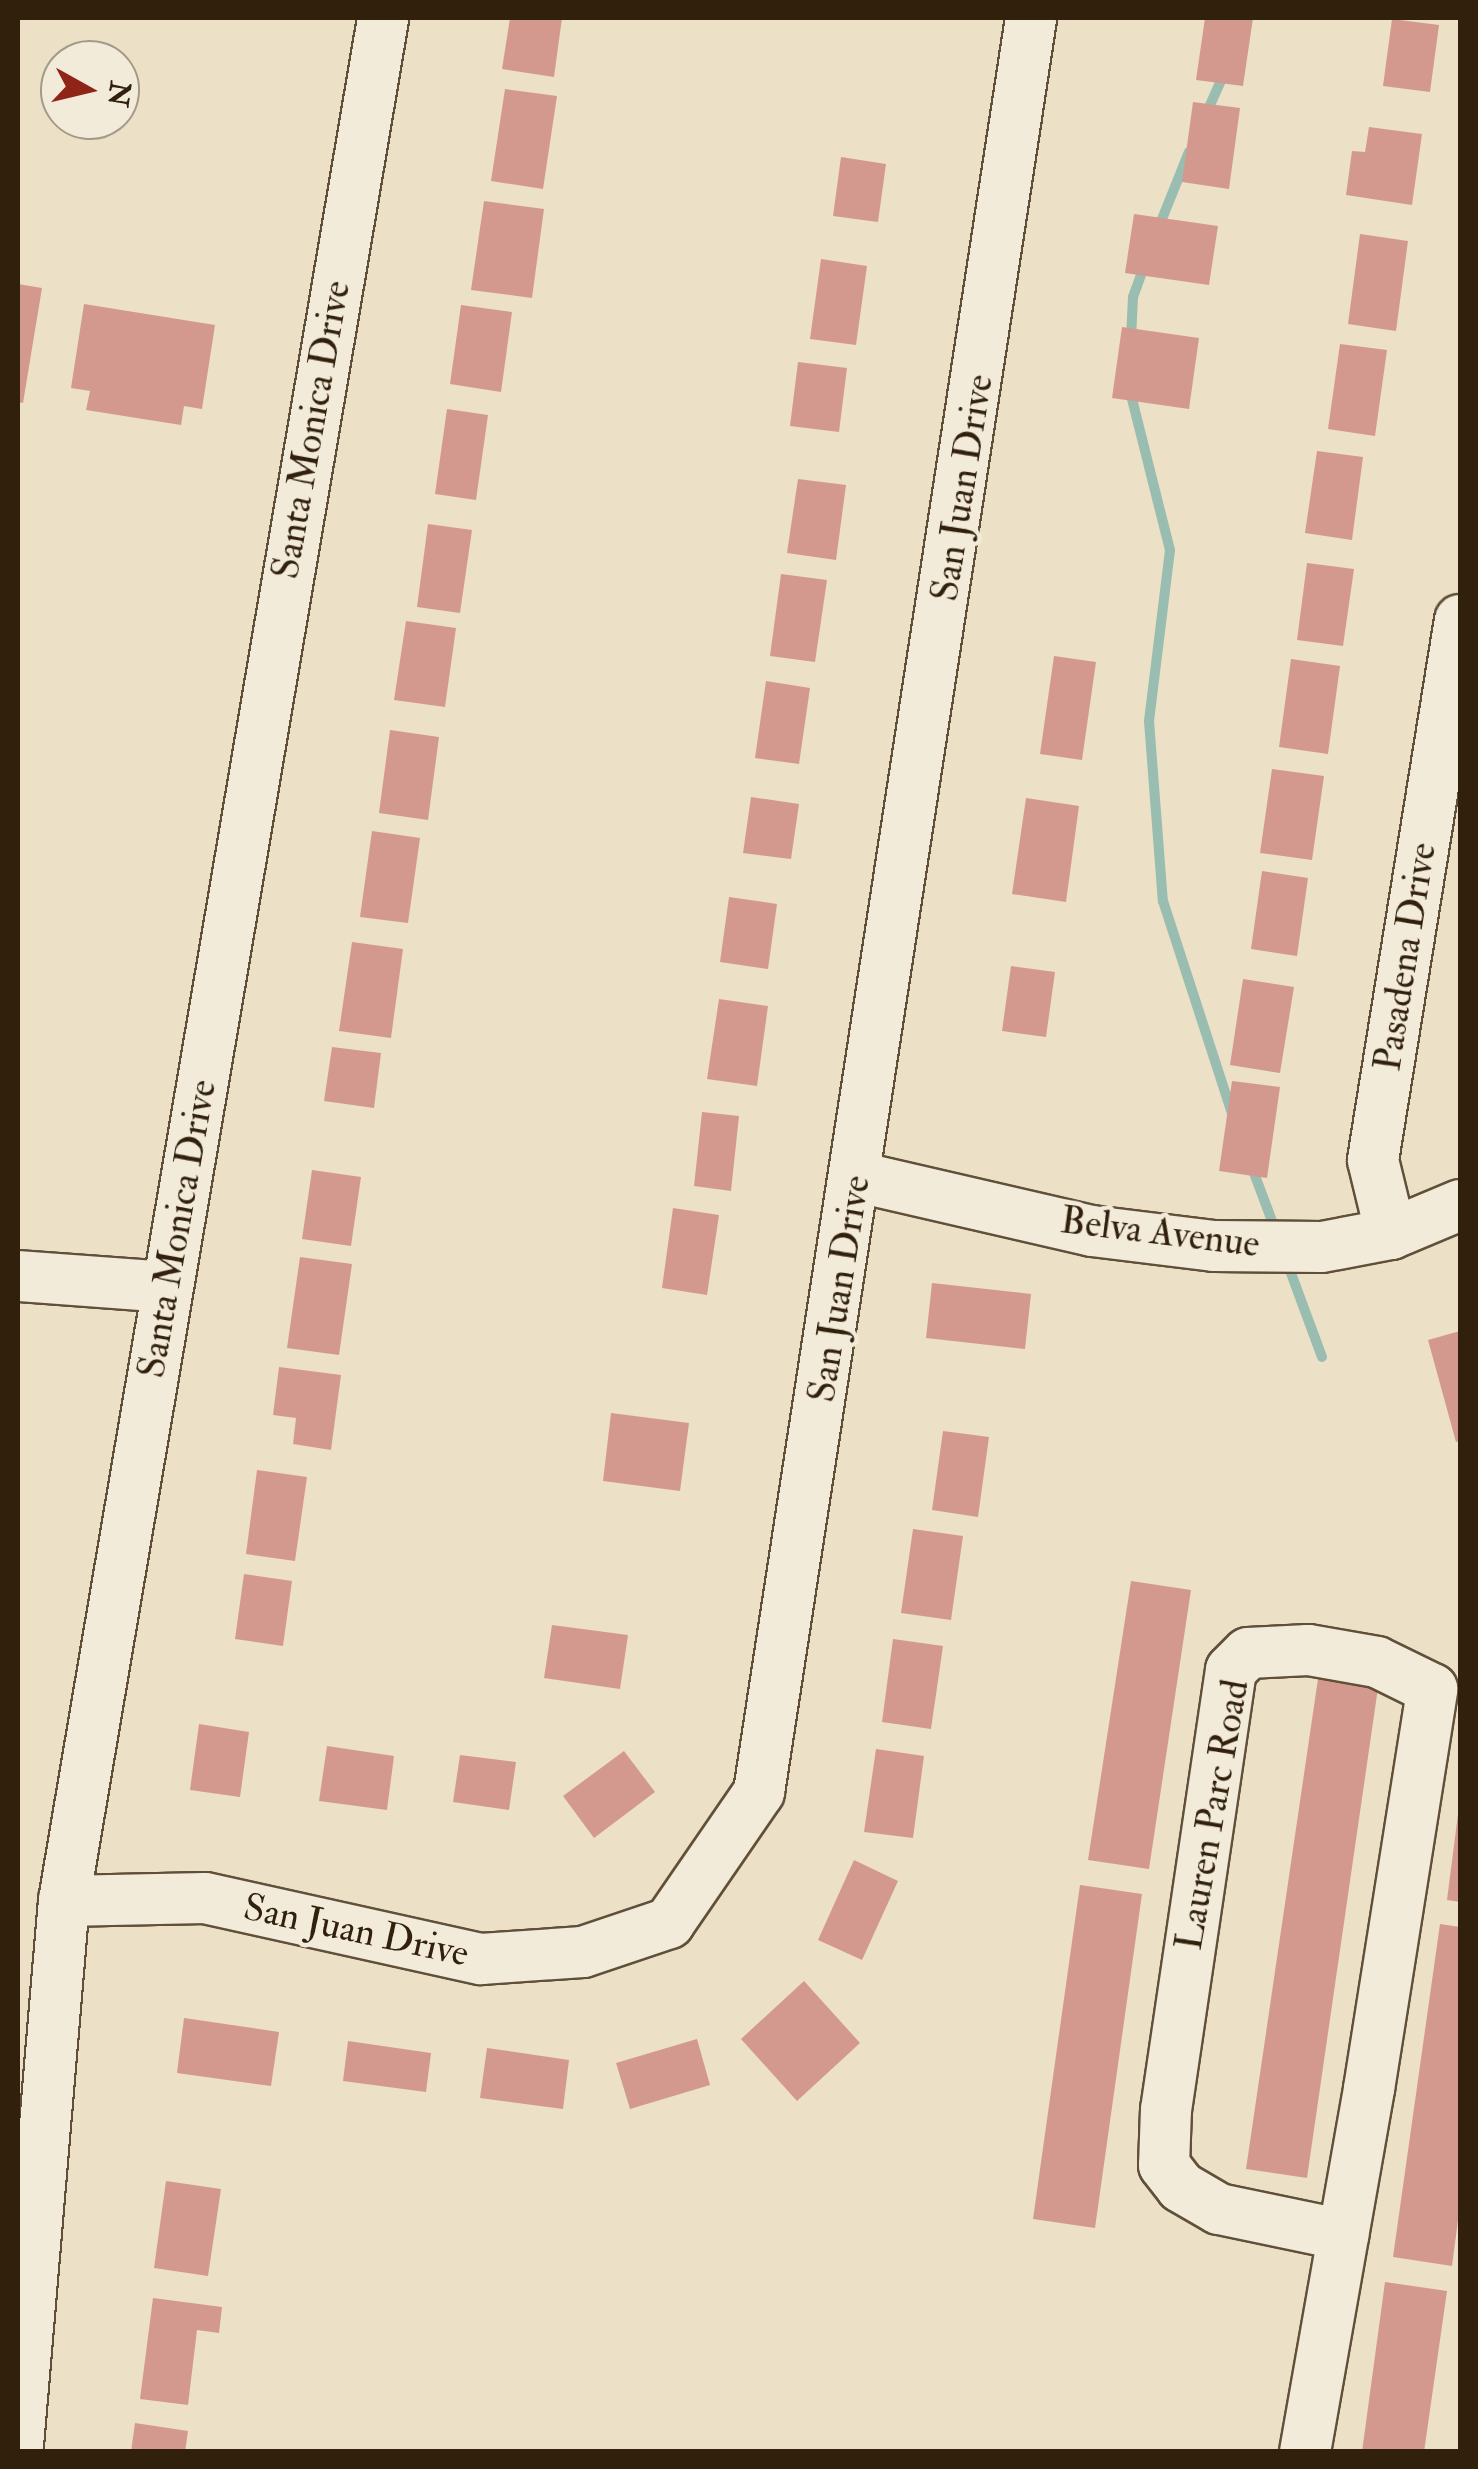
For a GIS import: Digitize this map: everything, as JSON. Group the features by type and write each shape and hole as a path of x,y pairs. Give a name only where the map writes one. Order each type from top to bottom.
{"street":[{"name":"Santa Monica Drive","path":"18,2446 64,1901 384,18"},
{"name":"San Juan Drive","path":"64,1901 205,1898 482,1959 583,1952 669,1924 760,1792 858,1176 1032,18"},
{"name":"Pasadena Drive","path":"1391,1234 1373,1160 1460,620"},
{"name":"Belva Avenue","path":"858,1176 1092,1231 1214,1246 1322,1247 1391,1234 1460,1205"},
{"path":"18,1276 168,1287"},
{"name":"Lauren Parc Road","path":"1305,2452 1343,2235 1432,1690 1414,1675 1377,1662 1308,1650 1248,1653 1231,1670 1166,2109 1164,2164 1181,2187 1219,2209 1343,2235"}],"building":[{"path":"510,18 562,18 554,77 502,69"},
{"path":"1205,18 1253,18 1243,86 1196,80"},
{"path":"1392,19 1439,25 1430,92 1383,86"},
{"path":"505,89 557,96 543,189 491,181"},
{"path":"1193,102 1240,108 1229,189 1182,182"},
{"path":"1369,127 1422,134 1412,205 1346,195 1352,151 1365,152"},
{"path":"841,157 886,164 878,222 833,216"},
{"path":"484,201 544,209 532,298 471,290"},
{"path":"1134,214 1218,226 1209,285 1125,273"},
{"path":"1360,234 1408,241 1396,331 1348,324"},
{"path":"821,259 867,266 856,345 810,339"},
{"path":"18,284 42,288 23,403 18,402"},
{"path":"84,304 215,325 202,409 184,406 181,425 86,410 90,391 71,388"},
{"path":"461,305 512,312 501,392 450,384"},
{"path":"1122,327 1199,338 1189,409 1112,398"},
{"path":"1340,344 1387,350 1375,436 1328,429"},
{"path":"798,362 847,368 839,432 790,426"},
{"path":"447,409 488,415 476,500 435,494"},
{"path":"1317,451 1363,457 1352,540 1305,533"},
{"path":"798,479 846,485 836,560 787,553"},
{"path":"428,524 472,530 460,613 417,607"},
{"path":"1307,563 1354,569 1343,646 1297,640"},
{"path":"781,574 827,580 815,662 770,656"},
{"path":"406,621 456,628 445,707 394,700"},
{"path":"1054,656 1096,662 1082,760 1040,754"},
{"path":"1291,659 1340,666 1328,754 1279,747"},
{"path":"766,681 810,688 799,764 755,758"},
{"path":"390,730 439,737 428,820 379,813"},
{"path":"1272,769 1324,776 1312,860 1260,853"},
{"path":"751,797 799,804 791,859 743,853"},
{"path":"1026,798 1079,806 1066,902 1012,894"},
{"path":"372,831 420,838 408,923 360,917"},
{"path":"1262,871 1308,878 1297,956 1251,949"},
{"path":"729,897 777,904 768,969 720,962"},
{"path":"352,942 403,949 391,1038 339,1031"},
{"path":"1011,966 1055,972 1046,1037 1002,1031"},
{"path":"1243,979 1294,987 1280,1073 1230,1065"},
{"path":"719,999 768,1006 757,1086 707,1079"},
{"path":"332,1047 381,1053 374,1108 324,1101"},
{"path":"1232,1081 1280,1087 1267,1178 1219,1171"},
{"path":"702,1112 739,1116 731,1191 694,1186"},
{"path":"312,1170 361,1177 351,1246 302,1239"},
{"path":"673,1208 719,1215 707,1295 662,1288"},
{"path":"300,1257 352,1264 339,1355 287,1348"},
{"path":"932,1283 1031,1294 1025,1349 926,1338"},
{"path":"1460,1331 1460,1441 1456,1442 1428,1340"},
{"path":"279,1367 341,1375 331,1450 293,1444 296,1418 273,1415"},
{"path":"611,1413 689,1423 680,1491 603,1481"},
{"path":"943,1431 989,1437 978,1517 932,1510"},
{"path":"257,1470 307,1477 295,1561 246,1554"},
{"path":"913,1529 963,1536 951,1620 901,1613"},
{"path":"244,1574 292,1581 283,1646 235,1639"},
{"path":"1131,1581 1191,1590 1149,1869 1088,1860"},
{"path":"552,1625 628,1635 620,1689 544,1678"},
{"path":"893,1639 943,1646 931,1729 882,1722"},
{"path":"1319,1672 1379,1681 1307,2178 1246,2169"},
{"path":"199,1724 249,1732 240,1797 190,1790"},
{"path":"327,1746 394,1756 387,1810 319,1801"},
{"path":"876,1749 924,1756 913,1838 864,1832"},
{"path":"624,1751 655,1792 594,1838 563,1796"},
{"path":"460,1755 516,1762 509,1810 453,1802"},
{"path":"1460,1815 1460,1902 1447,1900"},
{"path":"854,1860 898,1881 862,1960 818,1940"},
{"path":"1080,1885 1142,1894 1095,2228 1033,2219"},
{"path":"1440,1924 1460,1927 1460,2205 1452,2266 1393,2257"},
{"path":"804,1981 860,2043 797,2101 741,2039"},
{"path":"184,2018 279,2032 271,2086 177,2073"},
{"path":"697,2039 710,2085 630,2109 616,2063"},
{"path":"348,2041 431,2053 426,2092 343,2081"},
{"path":"487,2048 569,2060 563,2109 480,2098"},
{"path":"166,2181 221,2189 208,2276 154,2268"},
{"path":"1385,2282 1447,2291 1424,2452 1362,2452"},
{"path":"153,2298 222,2307 219,2333 197,2330 188,2405 140,2399"},
{"path":"135,2423 188,2431 185,2452 131,2452"}],"waterway":[{"path":"1206,114 1224,74"},
{"path":"1158,229 1189,152"},
{"path":"1131,339 1133,297 1145,264"},
{"path":"1130,391 1170,550 1149,721 1163,901 1233,1116"},
{"path":"1251,1165 1275,1229"},
{"path":"1288,1265 1322,1357"}]}
